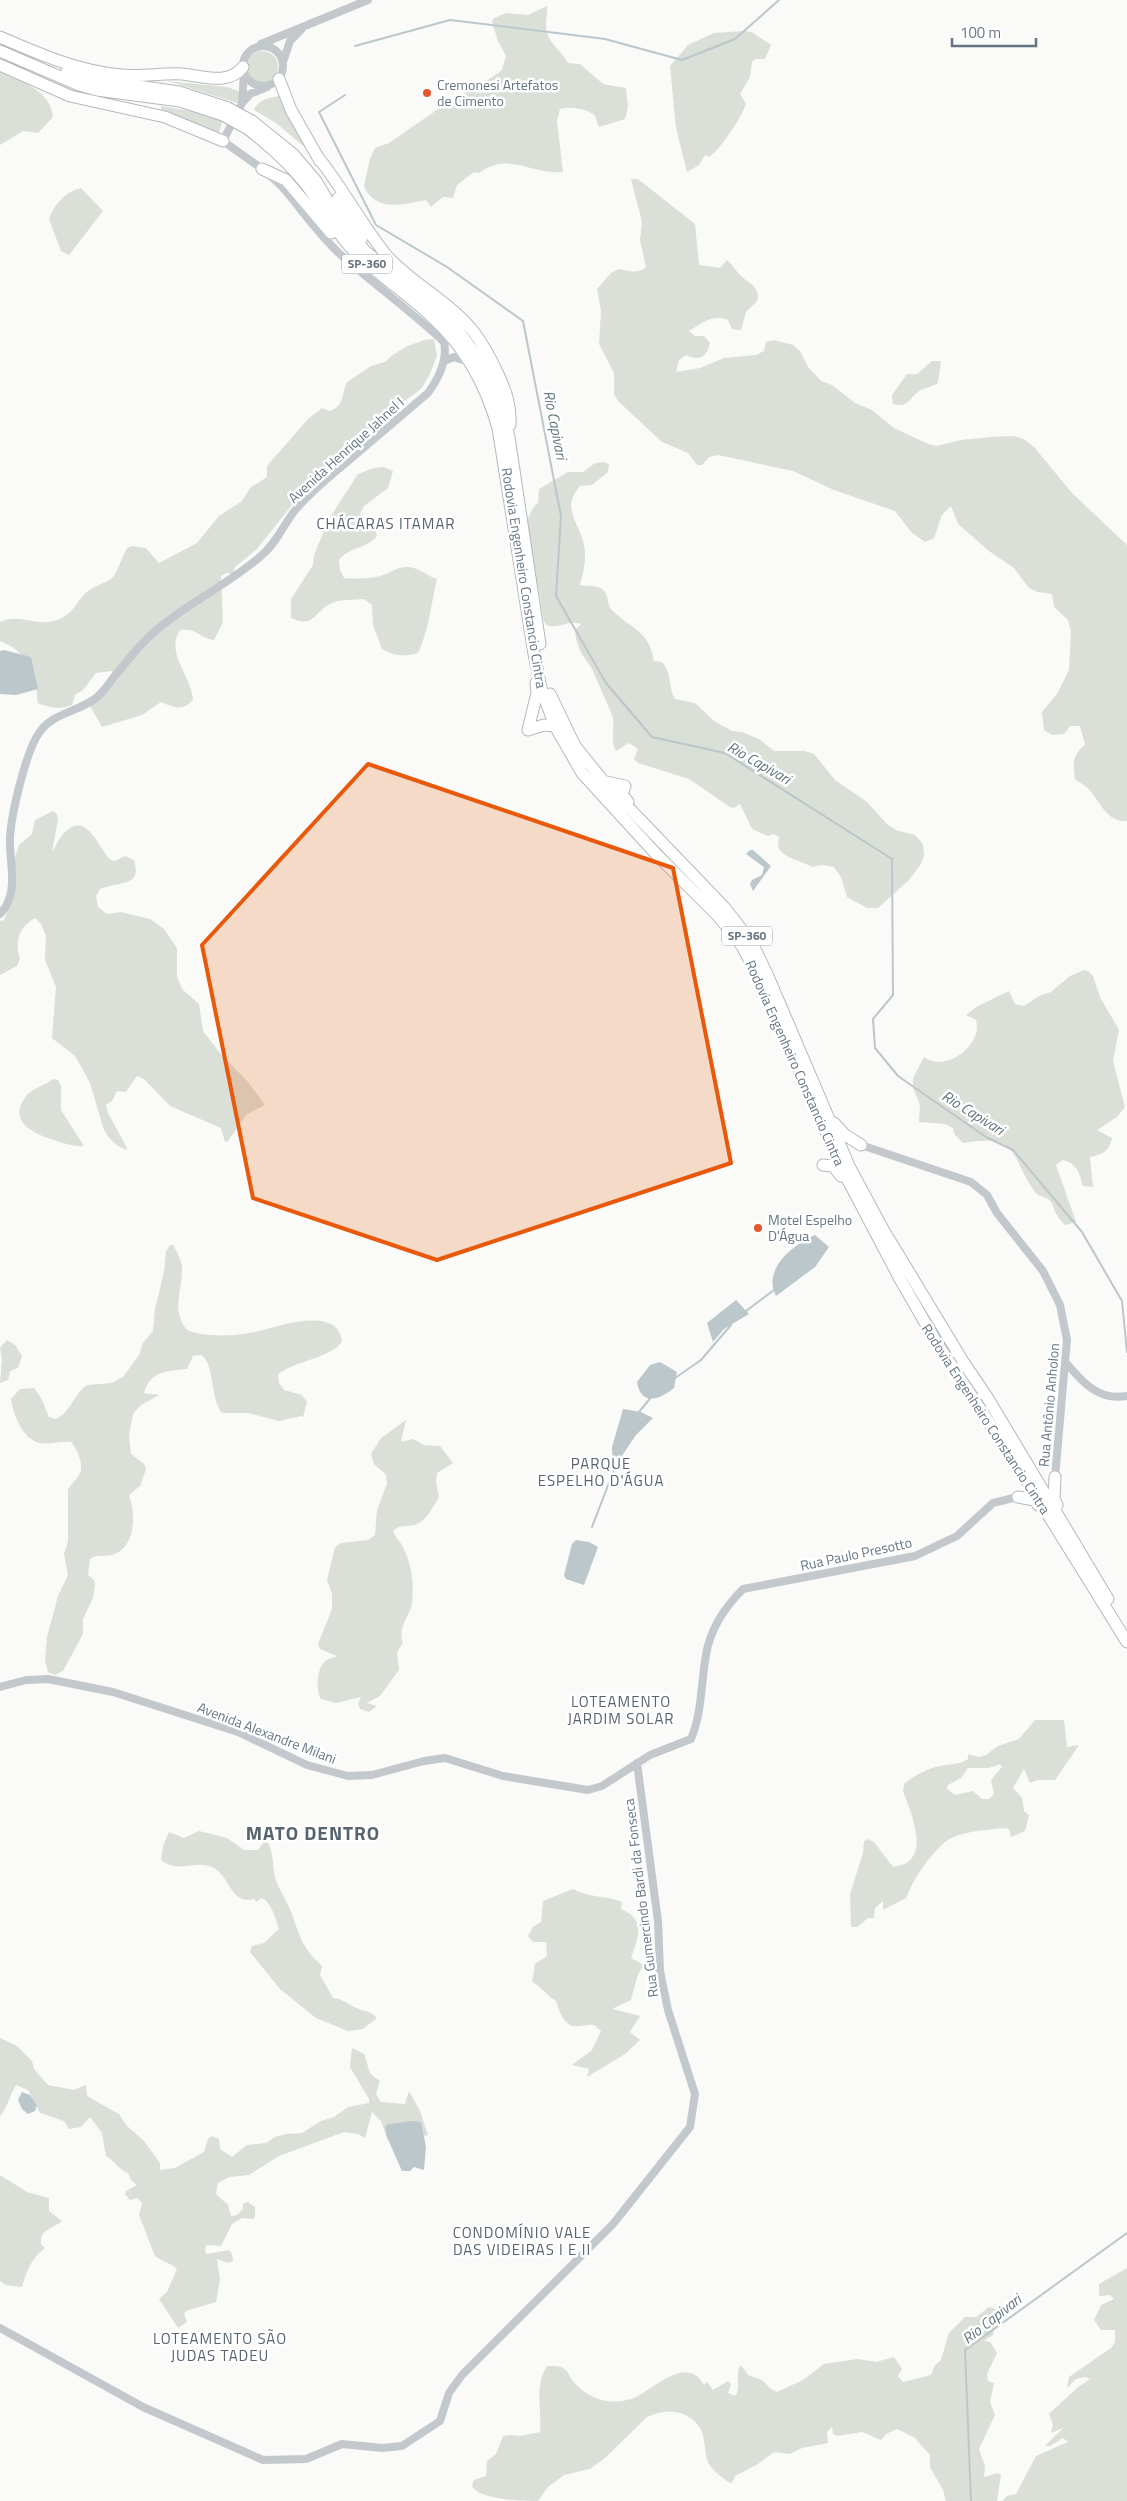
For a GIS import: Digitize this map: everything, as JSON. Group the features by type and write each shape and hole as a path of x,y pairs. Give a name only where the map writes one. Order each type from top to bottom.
{"highway":[{"path":"0,38 58,62 120,75 180,74 223,79 232,77 243,70"},
{"name":"SP-360","path":"0,43 80,76 120,84 179,92 225,111"},
{"name":"SP-360","path":"0,51 79,85 98,90 180,101 225,111"},
{"path":"0,65 70,96 151,112 186,124 223,142"},
{"path":"274,82 379,269"},
{"name":"Rodovia Engenheiro Constancio Cintra","path":"225,111 250,125 286,161 351,248 438,309 474,351 492,381 509,436 539,640 549,690 574,746 604,782 625,786 623,790 624,797 649,824 664,846 730,914 752,943 771,982 849,1166 884,1231 1023,1466 1058,1532 1127,1642"},
{"path":"317,156 331,173 368,232 393,262 472,330 488,356 509,400 511,409 509,436"},
{"path":"262,169 286,180 349,252 379,269"},
{"name":"Rodovia Engenheiro Constancio Cintra","path":"379,269 434,318 465,353 488,395 504,458 534,654 541,688 555,726 582,773 657,855 719,917 742,946 760,980 822,1126 830,1153 822,1165 833,1166 839,1172 849,1195 881,1243 938,1345 1071,1535 1127,1628"},
{"path":"444,342 463,360 488,395"},
{"path":"534,654 536,693 528,730 544,725 555,726"},
{"path":"826,1113 845,1135 862,1146"},
{"path":"849,1166 848,1151 852,1147 862,1146"},
{"path":"1023,1466 1048,1487 1055,1477"},
{"path":"1018,1497 1028,1494 1030,1491 1023,1466"},
{"path":"1055,1477 1054,1498 1071,1535"},
{"path":"1018,1497 1035,1500 1058,1532"}],"street":[{"path":"242,103 243,70 246,54 258,46 368,0"},
{"path":"304,28 290,42 284,62 274,82 250,94 242,103 223,142 262,169 285,191 318,232 340,254 416,315 444,342 443,362 454,357 463,360"},
{"path":"258,46 271,47 281,56 284,62"},
{"path":"243,70 247,78 257,86 274,82"},
{"name":"Avenida Henrique Jahnel I","path":"0,914 9,901 12,892 10,838 12,820 31,750 41,729 49,721 87,705 98,696 130,656 153,633 192,603 222,585 263,555 297,508 330,477 428,393 435,384 443,362"},
{"name":"Rua Antônio Anholon","path":"862,1146 971,1182 987,1195 1008,1227 1043,1272 1060,1305 1067,1340 1067,1364 1055,1477"},
{"path":"1067,1364 1080,1379 1101,1396 1118,1398 1127,1396"},
{"name":"Rua Paulo Presotto","path":"637,1763 691,1739 699,1714 708,1643 725,1607 743,1589 915,1556 956,1536 993,1503 1018,1497"},
{"name":"Avenida Alexandre Milani","path":"0,1687 26,1680 48,1679 113,1692 238,1732 307,1765 348,1776 372,1775 424,1761 445,1758 503,1776 583,1790 602,1786 637,1763"},
{"name":"Rua Gumercindo Bardi da Fonseca","path":"0,2328 142,2407 263,2460 306,2459 342,2444 382,2448 402,2446 440,2420 449,2393 466,2370 613,2224 690,2127 695,2094 668,2010 660,1971 658,1921 637,1763"}],"highlighted area":[{"path":"368,764 673,868 731,1163 437,1260 253,1198 202,945"}],"shaded area":[{"path":"547,6 547,33 568,63 580,64 603,84 626,88 628,107 625,119 599,127 595,116 588,111 573,108 560,109 557,121 563,172 551,172 521,165 501,164 479,173 474,172 457,185 453,198 443,197 431,207 426,200 391,205 375,200 369,195 364,186 370,159 375,148 389,143 457,96 481,85 502,70 506,56 498,41 492,22 494,18 506,13 528,15"},
{"path":"752,32 771,45 765,59 755,59 752,62 750,77 740,94 746,104 730,133 714,153 709,157 705,155 699,165 687,172 676,128 670,66 688,45 714,33"},
{"path":"262,51 273,56 278,67 273,78 262,83 251,78 246,67 251,56"},
{"path":"0,71 41,93 51,108 53,117 38,133 23,131 0,145"},
{"path":"168,81 227,87 238,91 242,98 240,104"},
{"path":"280,96 308,150 276,123 254,110 261,101"},
{"path":"161,106 197,112 222,121 218,136 162,113"},
{"path":"631,179 638,179 695,224 699,265 720,268 727,260 740,275 753,285 758,295 758,300 746,312 741,330 732,329 728,320 717,318 707,320 689,331 695,336 704,336 710,343 709,348 701,357 694,358 686,355 679,360 676,372 700,368 724,358 756,355 764,351 766,342 774,340 793,345 800,351 808,367 821,381 832,385 855,403 872,410 894,428 928,444 936,446 961,440 991,437 1013,436 1024,439 1034,447 1072,493 1127,545 1127,821 1120,821 1110,816 1089,790 1075,779 1074,760 1078,752 1085,745 1080,726 1070,726 1064,734 1052,735 1044,730 1042,712 1057,694 1069,670 1071,632 1068,620 1054,607 1052,594 1038,592 1029,588 1014,568 989,551 958,524 951,506 942,515 934,538 925,542 912,533 895,511 834,490 793,471 718,455 709,457 702,465 697,465 688,453 662,442 618,401 614,394 614,373 599,344 601,311 597,289 611,273 619,269 637,271 646,267 640,240 642,222"},
{"path":"81,188 103,211 69,255 61,251 49,219 61,199 70,192"},
{"path":"434,339 437,356 429,376 421,389 358,436 335,464 292,505 257,549 235,567 233,574 226,573 221,576 223,622 214,640 191,630 180,630 175,647 193,700 182,707 170,706 161,702 142,715 102,727 90,706 114,673 112,671 96,673 83,690 75,695 72,705 55,708 38,703 33,670 19,652 0,641 0,622 18,619 49,622 65,616 86,593 114,576 127,548 132,546 146,548 159,563 197,543 219,516 242,501 250,488 267,477 267,466 308,419 322,408 329,411 338,406 347,382 371,366 385,362 408,346 424,340"},
{"path":"932,361 941,361 938,383 919,391 905,404 893,404 892,395 907,374 917,374"},
{"path":"603,462 609,464 608,472 592,485 580,486 572,502 572,510 585,550 585,563 580,585 602,589 612,610 638,631 648,642 654,661 662,662 665,666 675,699 695,703 714,721 732,731 742,732 759,739 774,751 805,751 814,754 835,780 867,802 887,824 896,830 915,835 923,844 924,856 921,864 909,880 878,908 867,908 847,897 841,877 834,867 822,865 812,867 785,855 778,847 779,837 773,834 768,836 752,829 740,804 734,808 730,807 689,779 638,763 634,759 638,749 629,743 616,751 613,742 613,717 592,669 580,651 576,639 575,630 581,624 546,625 539,591 529,569 525,551 527,523 529,515 538,503 539,489 568,472 583,472 595,463"},
{"path":"384,467 393,471 388,488 364,506 360,514 366,522 374,526 377,536 343,556 339,560 340,570 344,578 364,578 386,574 398,568 409,567 437,579 422,644 418,653 408,655 395,654 382,649 373,625 372,605 364,599 332,603 310,620 299,621 291,618 291,599 313,565 314,555 329,519 358,474 374,468"},
{"path":"4,650 31,657 38,689 16,695 0,694 0,651"},
{"path":"53,811 57,814 58,820 52,851 65,832 73,826 80,826 86,828 92,834 111,860 115,861 125,856 134,860 136,869 132,879 100,889 96,896 98,907 107,914 121,912 150,919 164,929 177,948 177,976 182,989 199,1004 203,1031 220,1053 248,1082 265,1105 247,1114 228,1141 225,1142 221,1128 170,1106 144,1079 137,1076 126,1092 117,1091 112,1101 106,1105 108,1113 127,1150 117,1145 104,1130 90,1083 75,1056 52,1038 56,987 45,960 46,936 41,924 35,918 25,926 19,936 20,959 17,966 0,975 0,921 4,920 15,888 15,857 19,845 32,834 35,820"},
{"path":"753,850 771,866 753,891 750,884 752,880 762,875 764,867 746,854"},
{"path":"1084,970 1093,976 1100,997 1119,1030 1113,1061 1125,1107 1117,1117 1097,1130 1112,1138 1105,1152 1090,1157 1093,1187 1083,1186 1077,1170 1072,1164 1063,1160 1056,1165 1076,1222 1065,1225 1057,1215 1050,1200 1035,1192 1011,1150 1005,1145 995,1141 963,1143 954,1134 953,1128 945,1124 919,1122 920,1105 913,1088 913,1078 924,1057 942,1062 952,1059 968,1047 974,1039 977,1030 976,1020 966,1015 978,1006 1009,991 1015,1004 1024,1006 1039,996 1051,992 1070,976"},
{"path":"53,1079 58,1080 61,1086 61,1110 84,1146 67,1144 40,1135 32,1131 21,1120 19,1113 21,1104 27,1095"},
{"path":"815,1235 829,1247 815,1267 776,1296 773,1276 776,1267 789,1252 806,1239"},
{"path":"170,1245 173,1245 182,1264 178,1308 179,1316 187,1330 203,1334 232,1335 251,1333 294,1323 320,1321 331,1324 338,1331 342,1342 330,1352 295,1365 278,1374 279,1383 284,1390 302,1395 307,1402 303,1417 279,1421 248,1413 222,1413 218,1407 211,1373 205,1359 201,1355 193,1356 187,1369 166,1372 150,1380 144,1393 159,1395 141,1405 133,1414 129,1436 131,1454 144,1464 146,1469 140,1486 129,1495 133,1511 130,1538 120,1551 112,1555 97,1556 90,1559 88,1575 94,1580 95,1584 93,1598 83,1619 83,1634 63,1671 55,1675 48,1672 45,1661 47,1637 58,1596 68,1575 64,1554 68,1541 68,1490 80,1473 80,1461 78,1452 71,1442 40,1443 29,1437 20,1426 11,1399 20,1389 34,1388 41,1398 49,1417 56,1419 65,1412 87,1385 112,1383 123,1377 139,1355 143,1343 153,1331 155,1309 164,1272 166,1251"},
{"path":"736,1300 749,1314 724,1329 713,1342 707,1323"},
{"path":"7,1340 15,1345 22,1356 18,1368 10,1371 8,1380 0,1383 2,1359 0,1348"},
{"path":"660,1362 677,1372 674,1388 658,1398 647,1398 639,1390 637,1382 650,1365"},
{"path":"623,1409 641,1412 653,1418 636,1435 613,1469 612,1447"},
{"path":"406,1420 401,1442 413,1439 424,1445 440,1446 453,1463 437,1473 436,1481 439,1498 426,1517 415,1525 401,1527 393,1531 403,1547 410,1567 413,1588 412,1603 403,1626 403,1643 397,1652 399,1670 380,1696 367,1703 377,1706 369,1712 360,1709 358,1704 361,1697 336,1703 321,1699 318,1690 319,1673 326,1660 337,1656 320,1649 318,1644 332,1609 332,1594 327,1580 335,1547 341,1543 368,1540 375,1535 377,1510 387,1484 386,1475 374,1464 371,1454 381,1438"},
{"path":"576,1540 589,1542 598,1547 584,1585 566,1579 564,1575 572,1544"},
{"path":"1035,1720 1064,1720 1067,1747 1079,1745 1055,1780 1037,1780 1030,1783 1024,1769 1013,1788 1022,1798 1024,1811 1029,1815 1025,1831 1011,1837 1009,1829 998,1828 964,1833 949,1839 922,1868 906,1898 883,1910 883,1901 875,1908 874,1918 868,1918 857,1927 851,1927 850,1894 863,1853 864,1841 867,1839 874,1842 893,1867 906,1863 913,1857 916,1847 916,1836 911,1812 903,1791 904,1784 930,1769 968,1759 968,1754 979,1757 986,1755 998,1746 1019,1739","holes":["1000,1764 1002,1767 991,1780 994,1794 989,1799 982,1799 973,1791 955,1795 947,1789 948,1785 961,1778 968,1768 989,1768"]},
{"path":"199,1831 227,1838 244,1850 258,1850 266,1839 272,1853 278,1885 305,1946 322,1966 320,1975 333,1998 368,2012 377,2018 363,2029 348,2031 316,2018 280,1989 250,1952 252,1946 264,1943 279,1929 268,1903 262,1898 256,1902 254,1899 247,1900 241,1898 231,1889 219,1872 207,1865 175,1866 161,1860 163,1846 169,1832 184,1838"},
{"path":"573,1889 585,1894 622,1902 621,1909 635,1918 638,1930 631,1958 644,1965 638,1974 631,2000 612,2009 640,2016 630,2032 640,2040 625,2054 587,2077 589,2069 572,2065 592,2050 601,2031 594,2025 574,2026 567,2023 556,2001 532,1982 535,1964 547,1956 546,1942 533,1942 528,1936 533,1927 541,1922 543,1901"},
{"path":"0,2038 17,2046 32,2061 34,2069 48,2085 74,2090 86,2085 87,2096 119,2114 126,2125 144,2141 160,2163 160,2170 175,2168 204,2152 208,2139 212,2136 219,2139 220,2149 232,2157 247,2145 266,2143 275,2137 286,2134 302,2133 321,2121 334,2117 348,2107 369,2103 369,2099 350,2067 352,2048 364,2054 369,2070 373,2076 380,2080 376,2094 381,2102 405,2104 409,2091 420,2111 428,2135 424,2136 420,2127 388,2141 381,2121 372,2112 365,2138 358,2134 344,2132 279,2156 249,2175 229,2177 218,2183 216,2194 228,2205 231,2216 237,2215 243,2209 243,2204 248,2202 255,2207 255,2216 253,2219 242,2218 232,2224 221,2246 206,2245 205,2252 207,2254 229,2250 233,2261 228,2263 217,2259 220,2279 216,2302 186,2311 184,2314 187,2322 178,2328 159,2299 167,2292 177,2269 155,2256 139,2215 142,2203 137,2198 130,2200 125,2194 126,2191 137,2185 131,2180 128,2173 106,2156 102,2133 90,2117 81,2127 69,2129 64,2121 40,2113 28,2090 16,2085 0,2116"},
{"path":"22,2092 30,2095 37,2105 35,2111 28,2114 22,2109 18,2100"},
{"path":"421,2122 426,2147 424,2170 414,2167 410,2171 402,2171 387,2137 385,2127 388,2124"},
{"path":"0,2175 27,2192 49,2198 49,2211 62,2221 42,2235 41,2244 45,2248 30,2265 22,2287 6,2285 0,2281"},
{"path":"1127,2268 1127,2501 1002,2501 1007,2496 1016,2494 1036,2456 1068,2442 1063,2438 1050,2446 1045,2446 1063,2428 1051,2433 1053,2424 1049,2414 1077,2388 1090,2379 1086,2377 1076,2379 1067,2388 1069,2377 1111,2348 1115,2342 1115,2330 1101,2330 1094,2320 1101,2305 1114,2299 1110,2295 1099,2296 1099,2284"},
{"path":"989,2307 1004,2311 1005,2317 994,2330 993,2335 984,2341 990,2342 997,2353 987,2374 988,2381 994,2383 990,2402 995,2415 979,2449 985,2466 984,2477 998,2473 1001,2475 997,2501 946,2501 943,2490 930,2467 930,2455 915,2438 897,2429 886,2434 881,2440 862,2432 837,2436 833,2434 832,2427 827,2432 828,2443 802,2448 790,2454 774,2452 758,2464 735,2476 732,2483 728,2482 710,2465 700,2428 689,2417 676,2412 661,2412 647,2417 605,2458 590,2469 564,2475 548,2487 538,2501 492,2497 476,2491 472,2486 474,2480 486,2476 487,2461 496,2454 503,2436 520,2436 540,2432 539,2398 543,2374 547,2366 564,2368 572,2380 584,2392 598,2399 614,2402 631,2399 668,2377 688,2372 697,2376 704,2385 707,2382 713,2390 728,2381 731,2384 728,2393 735,2396 738,2389 738,2373 741,2365 748,2375 762,2380 777,2392 803,2380 824,2364 858,2359 876,2362 894,2357 902,2369 898,2376 903,2382 931,2375 935,2365 941,2360 949,2333 965,2317 976,2317"}],"waterway":[{"name":"Rio Capivari","path":"355,46 450,20 605,39 682,60 735,39 779,0"},
{"name":"Rio Capivari","path":"345,95 319,112 376,225 447,267 523,321 561,516 556,596 606,683 652,737 725,753 892,859 893,995 873,1019 875,1048 898,1076 986,1137 1013,1150 1082,1232 1122,1301 1127,1352"},
{"path":"746,1311 774,1290"},
{"path":"675,1378 701,1360 731,1325"},
{"path":"639,1412 652,1396"},
{"path":"592,1527 617,1462"},
{"name":"Rio Capivari","path":"971,2501 965,2350 1127,2233"}],"place":[{"name":"Cremonesi Artefatos de Cimento","path":"427,93"},
{"name":"Motel Espelho D'Água","path":"758,1228"}],"district":[{"name":"CHÁCARAS ITAMAR","path":"386,524"},
{"name":"PARQUE ESPELHO D'ÁGUA","path":"601,1472"},
{"name":"LOTEAMENTO JARDIM SOLAR","path":"621,1710"},
{"name":"MATO DENTRO","path":"313,1833"},
{"name":"CONDOMÍNIO VALE DAS VIDEIRAS I E II","path":"522,2242"},
{"name":"LOTEAMENTO SÃO JUDAS TADEU","path":"220,2348"}]}
